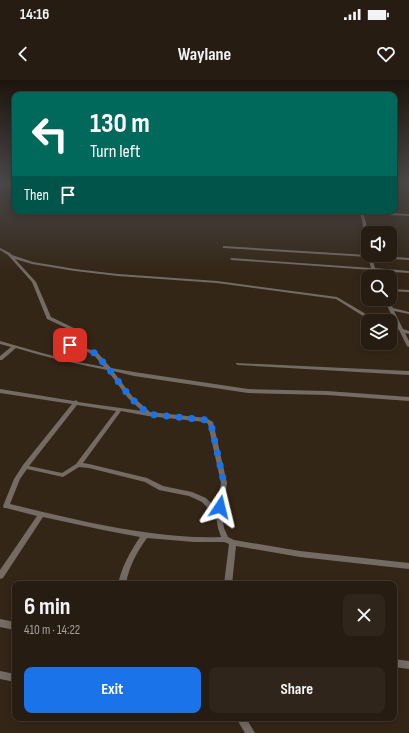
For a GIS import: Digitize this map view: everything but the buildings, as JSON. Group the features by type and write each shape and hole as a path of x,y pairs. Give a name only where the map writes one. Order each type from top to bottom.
{"street":[{"path":"362,214 365,226"},
{"path":"397,214 409,215"},
{"path":"224,247 361,256"},
{"path":"0,249 9,255 34,282 49,318 76,330 70,345 95,353 130,397 148,414"},
{"path":"0,252 32,263 75,270 118,275 217,282 337,298 363,314"},
{"path":"397,258 409,259"},
{"path":"232,259 373,270 371,262"},
{"path":"397,271 409,272"},
{"path":"397,290 409,291"},
{"path":"390,306 409,346"},
{"path":"391,309 409,313"},
{"path":"397,328 409,334"},
{"path":"0,342 60,359 109,369 248,391 305,392 409,400"},
{"path":"0,359 14,347"},
{"path":"238,364 409,373"},
{"path":"0,391 119,410 206,420 211,424 224,483 219,516 221,528 225,538 233,543 300,554 409,566"},
{"path":"76,402 25,467 3,505 80,524 145,535 202,541 225,538"},
{"path":"25,467 63,475 78,465 119,410"},
{"path":"78,465 112,471 147,480 161,488 190,494 204,500 219,516"},
{"path":"0,576 42,514"},
{"path":"122,581 123,573 128,560 145,535"},
{"path":"228,581 233,543"},
{"path":"0,623 12,625"},
{"path":"397,663 409,665"},
{"path":"0,675 12,677"},
{"path":"242,721 250,733"}],"route":[{"path":"70,345 95,353 130,397 148,414 206,420 211,424 224,483 220,507"}]}
